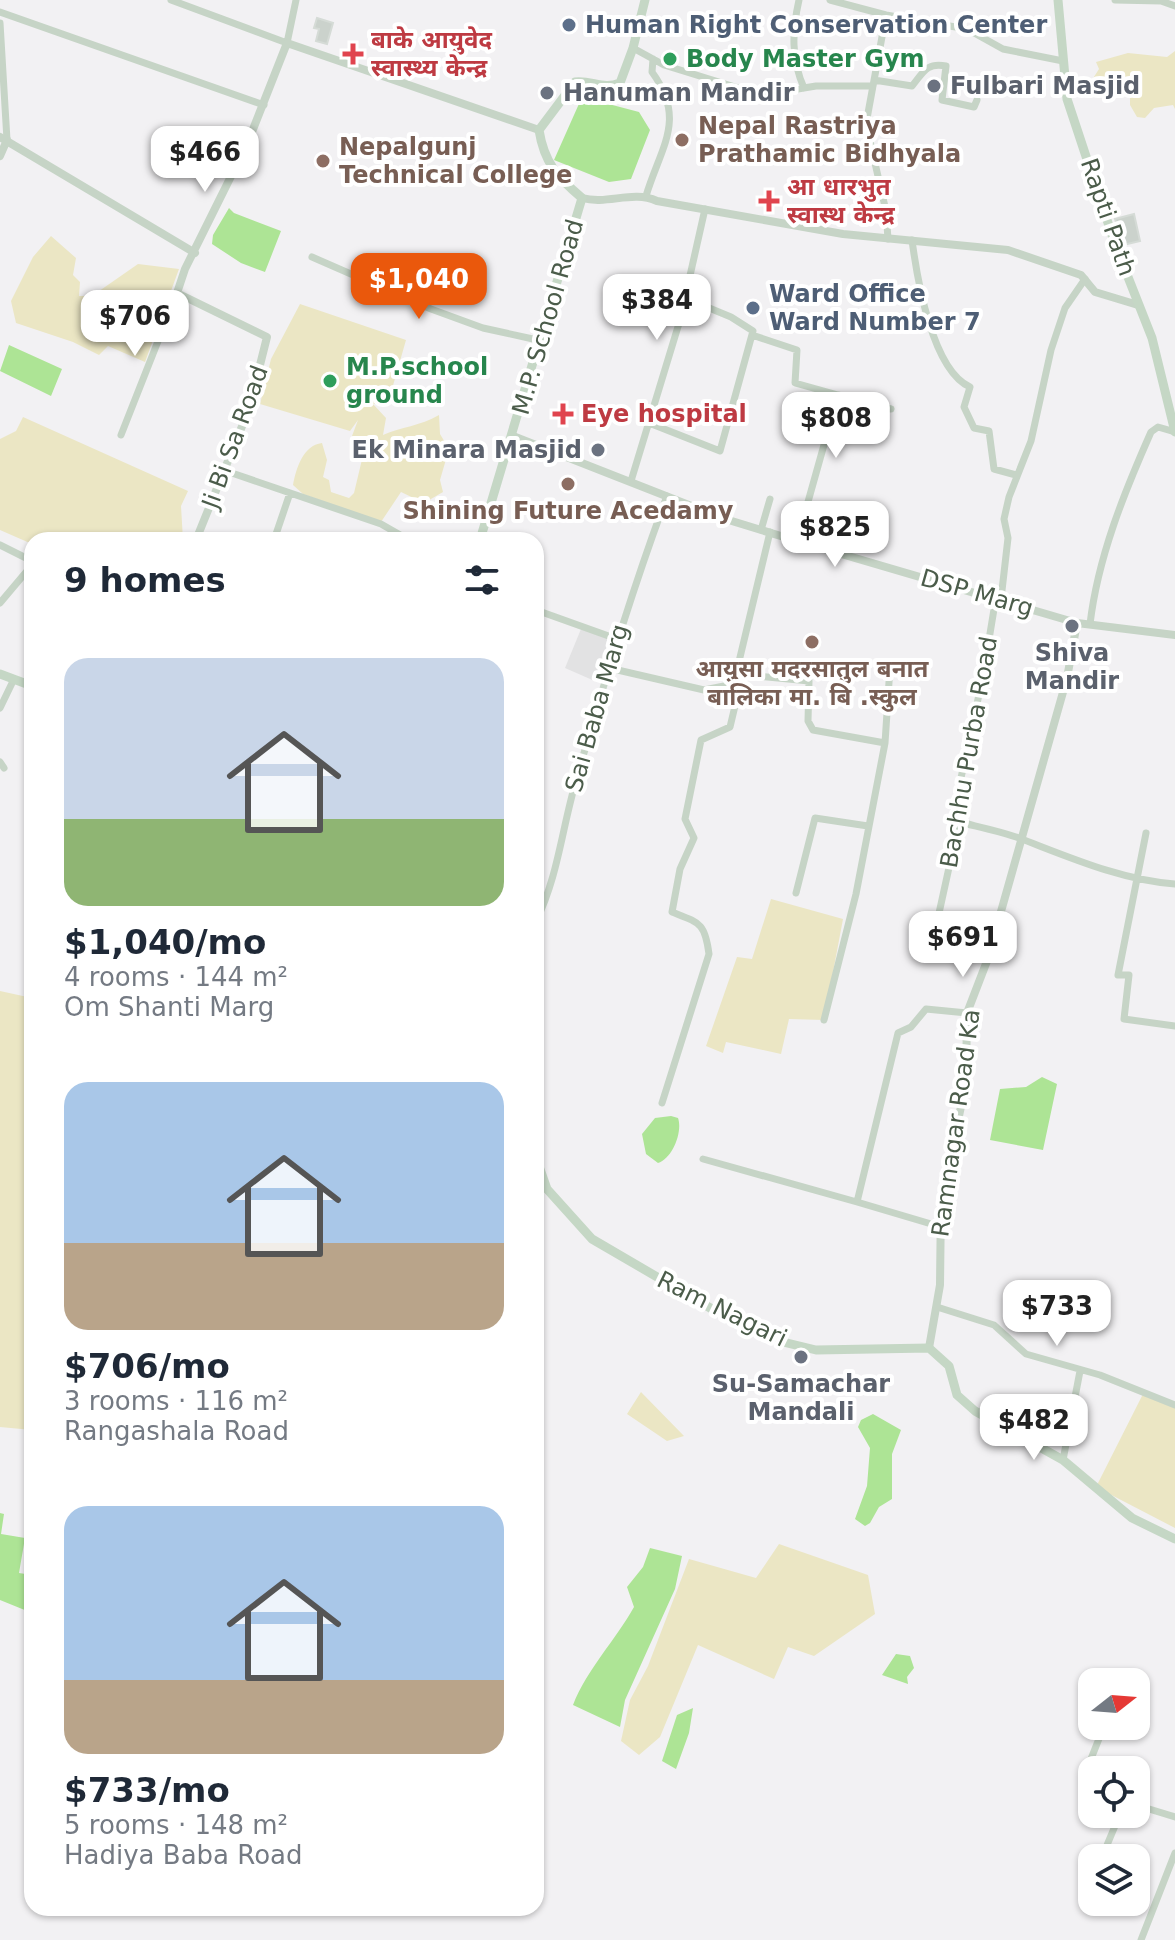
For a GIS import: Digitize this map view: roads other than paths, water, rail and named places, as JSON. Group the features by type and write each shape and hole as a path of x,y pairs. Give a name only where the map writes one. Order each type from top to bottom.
{"main road":[{"path":"582,198 556,176 542,152 539,130 575,82 585,81 607,88 620,83 645,0"},
{"name":"Rapti Path","path":"1058,0 1067,99 1157,355 1175,432"},
{"name":"M.P. School Road","path":"483,532 542,341 582,198"},
{"path":"0,674 24,683"},
{"name":"Ram Nagari","path":"544,1181 547,1189 592,1239 724,1316 783,1342 816,1350 929,1348"},
{"path":"929,1348 949,1366 957,1395 975,1411 1063,1460 1132,1518 1175,1539"}],"street":[{"path":"171,0 539,130"},
{"path":"121,435 177,293 264,105 287,43 296,0"},
{"path":"799,0 793,25 794,51 804,88"},
{"path":"830,0 858,4 886,15 967,29 1003,49 1063,61"},
{"path":"1115,0 1161,1 1175,6"},
{"path":"0,12 264,105"},
{"path":"886,15 866,124 886,211 888,239"},
{"path":"0,23 4,138 0,156"},
{"path":"633,48 653,59 741,92 761,95 804,88 874,83 912,86 922,70 936,64 946,66 942,100 974,107 977,100"},
{"path":"646,196 671,129 672,109 665,89 652,72 653,59"},
{"path":"4,138 195,253"},
{"path":"582,198 593,201 646,196 843,234 1008,250 1085,279 1095,292 1138,305"},
{"path":"631,481 685,298 705,209"},
{"path":"912,240 916,277 935,339 957,381 970,387 964,407 974,428 989,431 994,469 1016,475"},
{"path":"312,257 444,314 483,328 542,341"},
{"path":"998,598 1008,538 1004,519 1016,475 1031,441 1051,350 1065,308 1085,279"},
{"name":"Ji Bi Sa Road","path":"177,293 267,337 249,409 199,532"},
{"path":"649,423 720,451 753,331 731,317 685,298"},
{"path":"752,335 797,350 795,383 800,387 891,409"},
{"path":"797,541 838,395"},
{"path":"1090,624 1094,591 1129,482 1151,432 1158,427 1175,432"},
{"name":"DSP Marg","path":"513,436 667,496 797,541 1077,623 1175,635"},
{"path":"226,471 381,524 395,532"},
{"path":"277,532 290,493"},
{"name":"Sai Baba Marg","path":"544,905 551,891 573,792 617,639 667,496"},
{"path":"662,1103 709,954 707,932 699,923 672,912 680,869 694,838 685,819 697,744 730,727 735,706 733,687 770,499"},
{"path":"0,545 24,558"},
{"path":"0,603 24,573"},
{"name":"Bachhu Purba Road","path":"987,961 932,945 959,822 953,815 998,598"},
{"path":"544,613 617,639"},
{"name":"Ramnagar Road Ka","path":"929,1348 940,1285 938,1226 966,1083 967,1013 987,961 1067,678 1077,623"},
{"path":"824,1020 856,894 885,743 890,667"},
{"path":"609,668 704,690 733,687"},
{"path":"736,674 809,681 808,721 813,730 885,743"},
{"path":"0,708 14,679"},
{"path":"796,893 815,818 868,826"},
{"path":"959,822 1138,878 1175,884"},
{"path":"1146,833 1118,975 1129,975 1124,1019 1175,1026"},
{"path":"857,1202 898,1033 911,1027 926,1009 967,1013"},
{"path":"703,1159 938,1226"},
{"path":"937,1307 994,1325 1026,1354 1100,1375 1175,1405"},
{"path":"1063,1460 1080,1371"},
{"path":"1150,1809 1175,1817"},
{"path":"1141,1940 1175,1853"}],"place":[{"name":"Human Right Conservation Center","path":"569,25"},
{"name":"बाके आयुवेद स्वास्थ्य केन्द्र","path":"353,54"},
{"name":"Body Master Gym","path":"670,59"},
{"name":"Fulbari Masjid","path":"934,86"},
{"name":"Hanuman Mandir","path":"547,93"},
{"name":"Nepal Rastriya Prathamic Bidhyala","path":"682,140"},
{"name":"Nepalgunj Technical College","path":"323,161"},
{"name":"आ धारभुत स्वास्थ केन्द्र","path":"769,201"},
{"name":"Ward Office Ward Number 7","path":"753,308"},
{"name":"M.P.school ground","path":"330,381"},
{"name":"Eye hospital","path":"563,414"},
{"name":"Ek Minara Masjid","path":"598,450"},
{"name":"Shining Future Acedamy","path":"568,484"},
{"name":"Shiva Mandir","path":"1072,626"},
{"name":"आयुसा मदरसातुल बनात बालिका मा. बि .स्कुल","path":"812,642"},
{"name":"Su-Samachar Mandali","path":"801,1357"}]}
